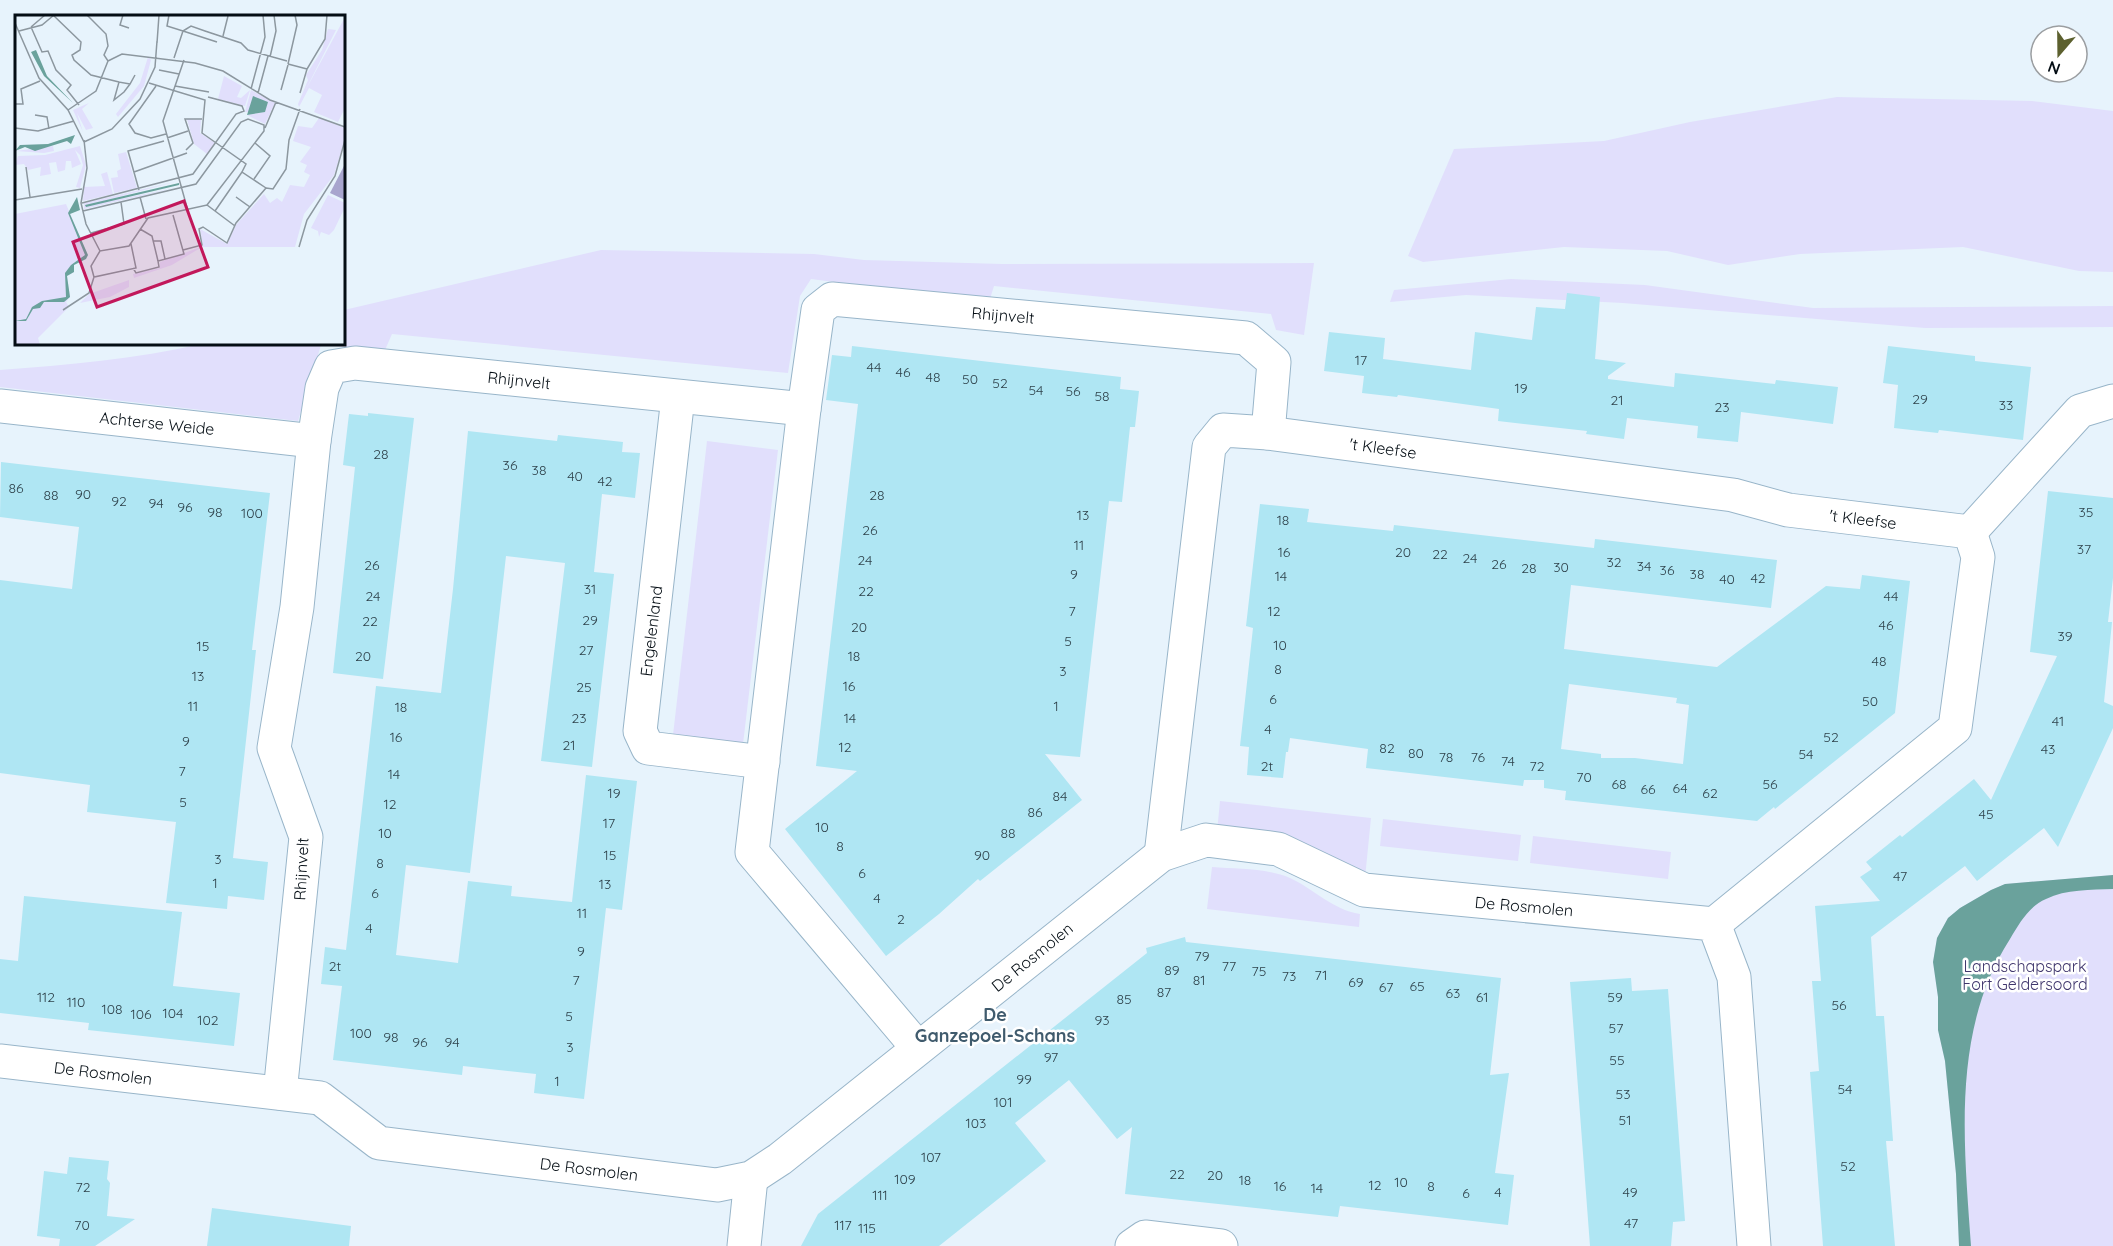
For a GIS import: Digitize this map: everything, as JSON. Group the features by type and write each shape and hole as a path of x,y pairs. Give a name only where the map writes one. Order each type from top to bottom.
{"street":[{"name":"Rhijnvelt","path":"280,1093 306,837 274,748 297,607 314,441 322,388 331,367 355,363 678,398 804,409 818,310 832,299 1246,338 1274,362 1268,433"},
{"name":"Engelenland","path":"678,398 640,731 648,748 763,762"},
{"path":"1754,1246 1734,976 1714,924 1955,728 1978,557 1970,532 2080,411 2113,401"},
{"name":"Achterse Weide","path":"0,406 314,441"},
{"path":"804,409 752,852 918,1048"},
{"name":"'t Kleefse","path":"1161,855 1209,447 1223,430 1268,433 1733,495 1788,510 1970,532"},
{"name":"De Rosmolen","path":"0,1061 320,1098 379,1143 717,1185 751,1178 780,1159 1161,855 1206,840 1278,849 1364,890 1714,924"},
{"path":"744,1246 751,1178"},
{"path":"1132,1246 1145,1237 1221,1246"}],"green space":[{"path":"1837,97 2032,101 2113,111 2113,272 2079,271 1963,247 1800,254 1728,265 1667,251 1564,247 1423,262 1408,256 1454,149 1604,141 1690,122"},
{"path":"601,250 814,254 864,260 1002,264 1314,263 1304,335 1276,330 1271,314 994,286 989,302 811,279 800,296 788,373 392,334 385,350 321,345 345,345 345,310"},
{"path":"1511,279 1645,285 1813,308 2113,306 2113,327 1925,328 1623,303 1466,295 1390,302 1394,290"},
{"path":"196,345 321,345 298,421 0,387 0,370 127,358"},
{"path":"707,441 778,450 743,744 673,735"},
{"path":"1220,801 1371,818 1365,878 1217,832"},
{"path":"1383,819 1521,835 1518,861 1380,846"},
{"path":"1533,836 1671,852 1668,879 1530,863"},
{"path":"1212,867 1262,871 1290,878 1332,904 1360,914 1359,927 1207,909"},
{"name":"Landschapspark Fort Geldersoord","path":"2113,875 2113,1246 1959,1246 1956,1174 1945,1061 1938,1030 1938,997 1933,962 1937,938 1948,918 1960,908 2005,884"}],"shaded area":[{"path":"2113,875 2113,889 2062,893 2034,906 2017,927 1991,974 1978,1011 1970,1049 1965,1128 1971,1246 1959,1246 1956,1174 1945,1061 1938,1030 1938,997 1933,962 1937,938 1948,918 1960,908 2005,884"}],"building":[{"path":"1567,293 1600,297 1595,359 1626,363 1608,376 1608,379 1674,387 1675,373 1775,384 1776,380 1838,387 1833,424 1741,412 1738,442 1697,438 1698,426 1627,418 1624,439 1586,434 1587,431 1498,421 1499,409 1398,395 1397,397 1362,393 1364,376 1324,371 1329,332 1385,338 1383,359 1471,370 1475,332 1532,340 1536,307 1565,309"},
{"path":"852,346 1121,377 1120,389 1139,391 1135,427 1130,427 1122,502 1109,501 1080,757 1045,754 1082,800 980,881 978,879 939,914 886,956 785,829 857,771 816,766 858,404 826,400 832,355 851,357"},
{"path":"1888,346 1975,356 1975,361 2031,367 2023,440 1939,430 1938,433 1894,428 1898,385 1883,383"},
{"path":"368,413 414,418 383,679 333,673 355,467 343,465 349,414 368,416"},
{"path":"468,431 557,441 558,435 623,442 622,452 640,453 635,498 602,494 594,572 614,574 592,767 541,761 565,563 506,556 470,873 406,865 396,955 458,963 468,881 512,886 511,896 572,902 586,775 637,781 622,910 606,908 584,1099 534,1093 536,1074 463,1066 462,1075 333,1060 342,986 321,984 325,947 346,950 376,686 441,693"},
{"path":"1,462 270,493 252,650 256,650 233,858 268,862 264,900 228,896 227,909 166,903 176,822 87,812 90,785 0,773 0,580 72,589 79,527 0,517"},
{"path":"2048,491 2113,498 2113,578 2108,622 2112,622 2104,702 2113,706 2113,728 2058,847 2044,828 1977,881 1965,866 1871,937 1876,1016 1884,1016 1893,1141 1886,1141 1895,1246 1823,1246 1810,1072 1819,1071 1812,981 1821,981 1815,906 1880,901 1860,877 1872,869 1866,862 1900,835 1902,837 1974,779 1991,800 2057,656 2030,652"},
{"path":"1260,504 1309,509 1307,522 1393,531 1394,525 1594,548 1595,539 1777,560 1771,608 1571,585 1564,649 1613,655 1717,667 1826,586 1860,589 1862,575 1910,581 1895,713 1757,821 1565,800 1566,791 1544,788 1544,780 1524,780 1523,786 1366,768 1368,749 1290,738 1283,778 1247,775 1249,747 1240,746 1253,628 1246,626","holes":["1569,684 1677,698 1676,703 1689,705 1683,764 1635,758 1601,758 1601,754 1561,749"]},
{"path":"24,896 182,912 173,986 240,993 234,1046 88,1030 89,1023 0,1013 0,959 18,961"},
{"path":"1185,937 1186,942 1501,978 1490,1075 1509,1073 1495,1173 1514,1175 1508,1225 1340,1206 1338,1217 1125,1194 1132,1127 1117,1139 1069,1080 1015,1123 1046,1161 939,1246 801,1246 818,1214 1147,953 1146,948"},
{"path":"1631,978 1632,991 1668,989 1685,1221 1673,1222 1671,1246 1590,1246 1570,982"},
{"path":"69,1157 109,1161 107,1216 135,1219 95,1246 59,1246 60,1239 37,1236 44,1171 67,1174"},
{"path":"212,1208 351,1226 349,1246 207,1246"}],"district":[{"name":"De Ganzepoel-Schans","path":"995,1024"}]}
